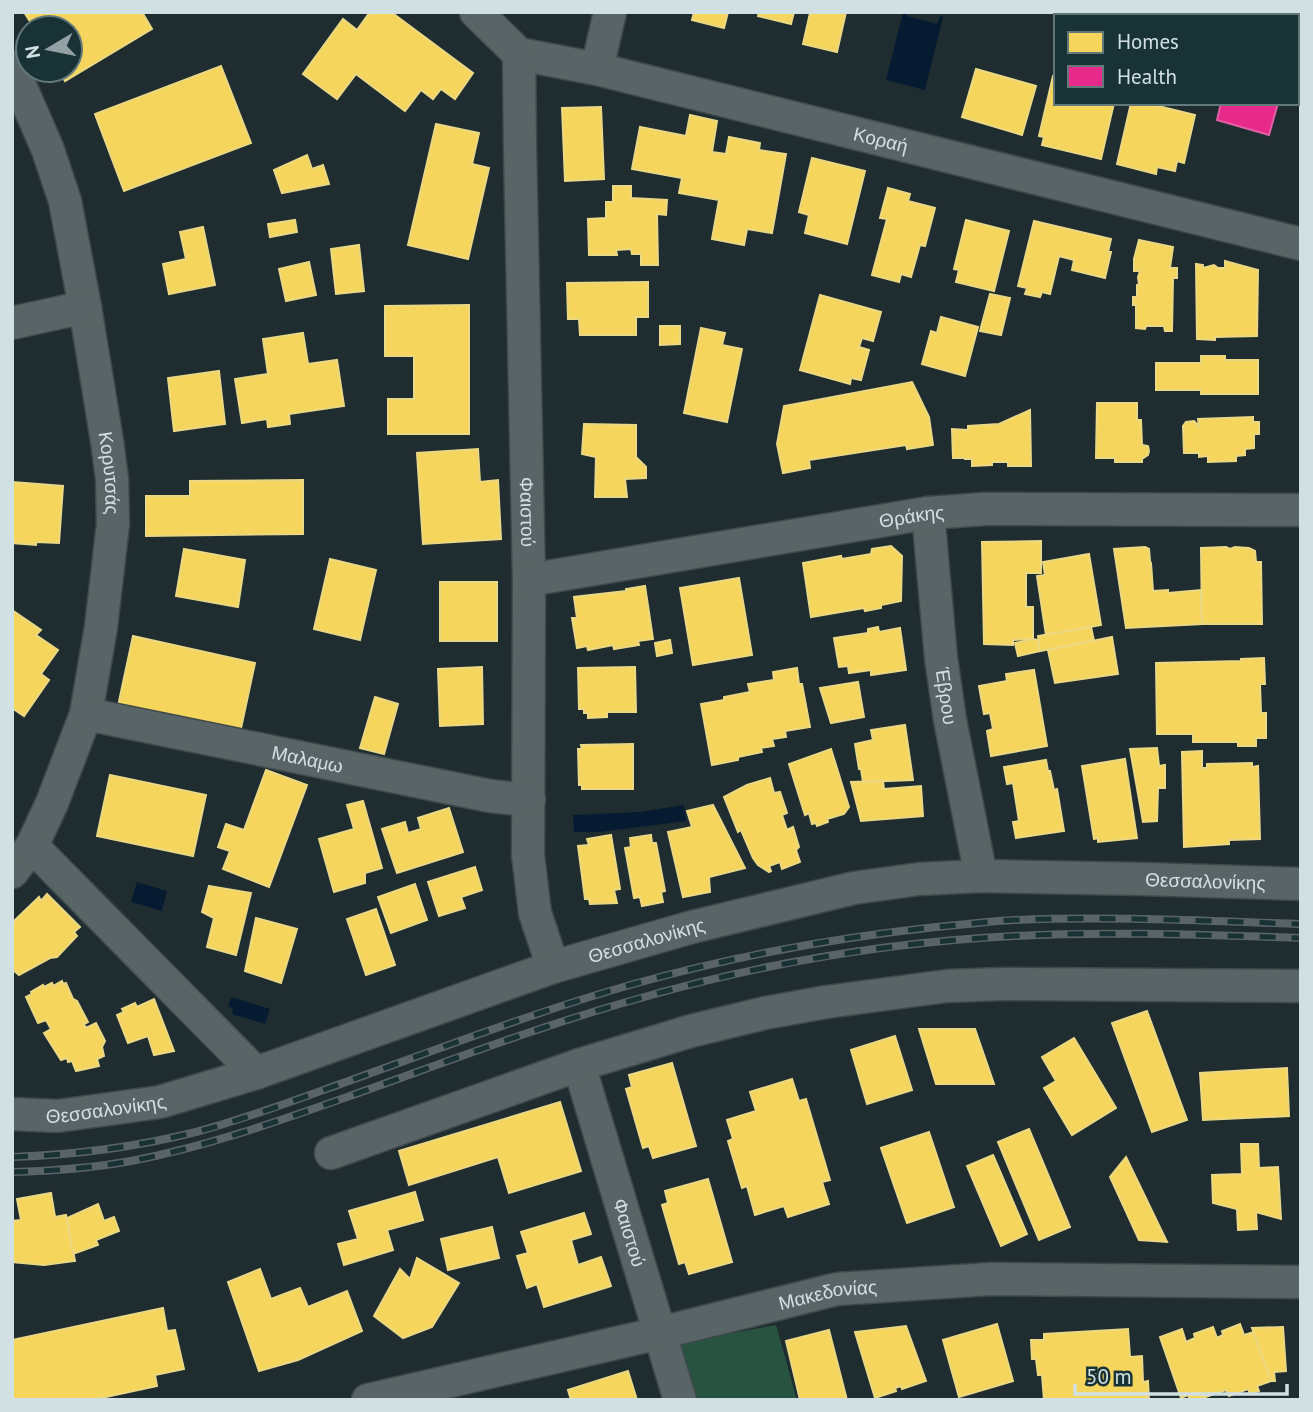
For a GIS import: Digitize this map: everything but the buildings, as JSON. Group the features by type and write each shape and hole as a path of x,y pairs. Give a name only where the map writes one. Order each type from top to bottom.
{"street":[{"path":"476,12 519,54"},
{"path":"597,69 610,12"},
{"name":"Κοραή","path":"519,54 597,69 1301,244"},
{"name":"Φαιστού","path":"519,54 529,580 528,855 536,913 553,967"},
{"name":"Κορυτσάς","path":"12,68 48,150 65,201 107,440 112,479 113,524 101,627 86,713 33,846 12,873"},
{"path":"12,323 85,307"},
{"name":"Θράκης","path":"529,580 928,513 999,509 1301,510"},
{"name":"Έβρου","path":"928,513 950,720 981,876"},
{"name":"Μαλαμω","path":"86,713 490,796 529,800"},
{"path":"33,846 256,1073"},
{"name":"Θεσσαλονίκης","path":"12,1114 58,1116 160,1102 256,1073 553,967 692,927 854,888 919,879 981,876 1301,884"},
{"path":"331,1153 579,1065 691,1031 826,1002 947,986 1002,984 1301,986"},
{"name":"Φαιστού","path":"579,1065 680,1400"},
{"name":"Μακεδονίας","path":"368,1400 838,1289 991,1279 1301,1282"}],"green space":[{"path":"776,1325 797,1400 696,1400 678,1343"}],"water":[{"path":"903,12 907,12 907,16 937,24 940,16 943,17 925,90 886,80"},
{"path":"684,805 686,821 600,832 574,832 573,815 640,812"},
{"path":"137,882 167,891 162,911 131,902"},
{"path":"231,997 270,1009 265,1024 232,1014 233,1008 228,1007"}],"railway":[{"path":"12,1157 105,1149 196,1132 263,1112 592,996 705,966 820,943 1015,920 1122,919 1301,924"},
{"path":"12,1172 102,1166 186,1149 294,1116 594,1012 724,976 821,957 967,939 1051,935 1158,934 1301,938"}]}
